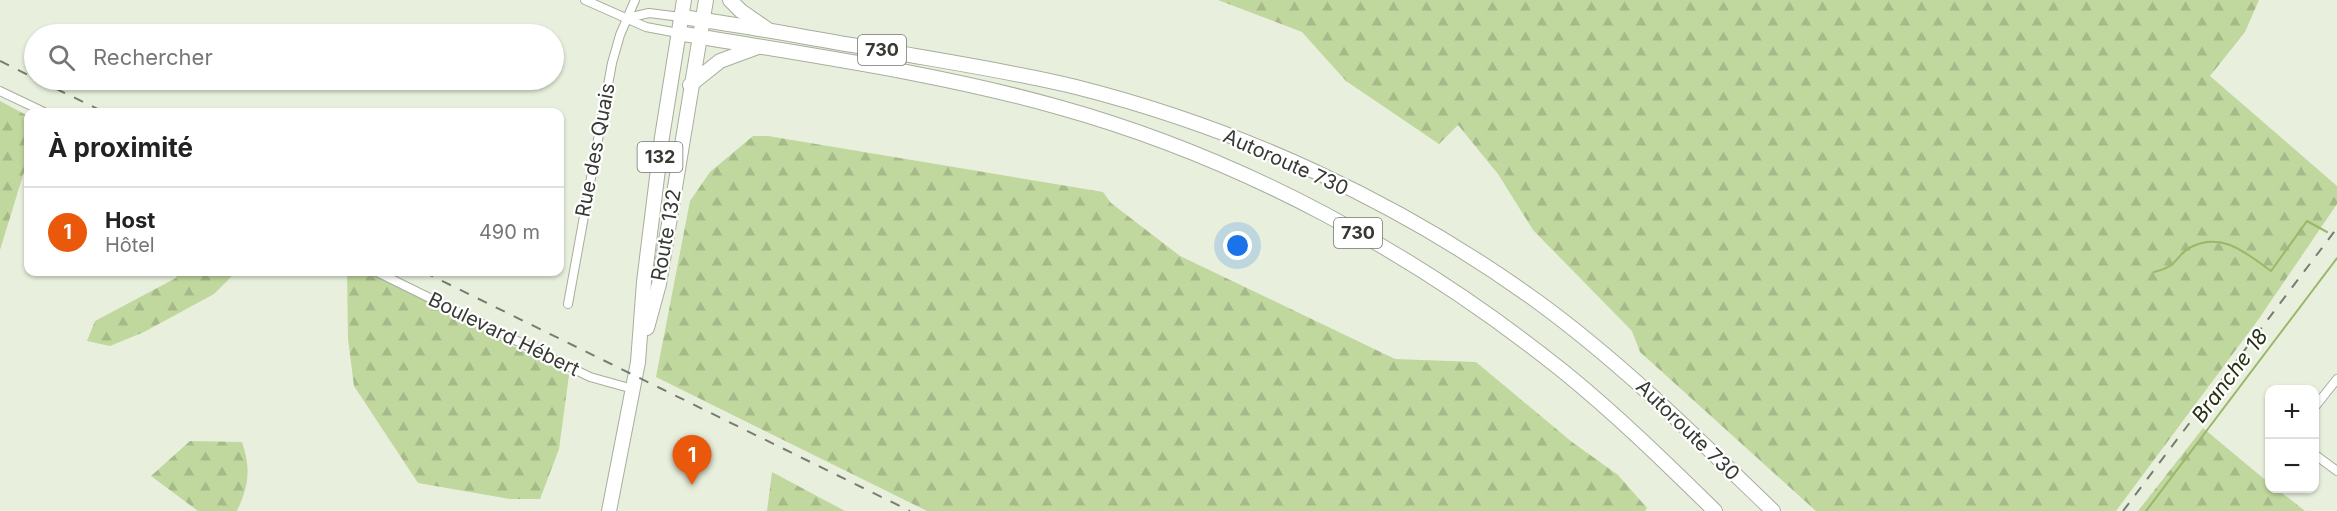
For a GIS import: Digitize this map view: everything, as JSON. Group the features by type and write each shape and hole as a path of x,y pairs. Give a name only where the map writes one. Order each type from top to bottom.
{"highway":[{"name":"Route 132","path":"638,362 644,282 684,0"},
{"name":"Route 132","path":"609,511 638,362 658,284 706,0"},
{"path":"730,0 741,11 771,31"},
{"name":"Autoroute 730","path":"681,17 993,70 1097,93 1210,128 1334,181 1450,244 1556,316 1650,393 1773,511"},
{"name":"Autoroute 730","path":"678,33 934,76 1051,105 1172,145 1283,194 1374,242 1496,320 1607,409 1715,511"},
{"path":"690,86 720,61 760,46"}],"street":[{"path":"585,0 646,27 678,33"},
{"name":"Rue des Quais","path":"568,304 612,63 635,0"},
{"path":"627,18 649,13 681,17"},
{"path":"0,91 36,108"},
{"name":"Boulevard Hébert","path":"385,276 590,376 633,389"},
{"path":"2319,402 2337,379"},
{"path":"2319,458 2337,471"}],"green space":[{"path":"1218,0 2259,0 2245,32 2210,76 2337,186 2337,204 2258,320 2116,511 1816,511 1640,352 1632,331 1533,230 1498,174 1458,125 1439,144 1346,81 1302,32"},
{"path":"0,101 24,114 24,172 0,250"},
{"path":"753,136 768,136 1103,192 1111,203 1180,256 1395,359 1476,362 1572,442 1618,475 1647,508 1645,511 927,511 656,377 690,201 710,172"},
{"path":"177,276 232,276 214,294 144,332 110,346 87,341 95,321"},
{"path":"347,276 378,276 569,375 559,449 540,499 510,499 418,483 354,386 348,339"},
{"path":"2203,428 2265,480 2265,493 2282,493 2305,511 2138,511"},
{"path":"190,441 242,442 248,469 244,493 237,511 198,511 151,476"},
{"path":"772,472 845,511 767,511"}],"waterway":[{"name":"Branche 18","path":"2154,272 2173,264 2191,247 2214,242 2224,243 2244,252 2271,271 2307,221 2327,232"},
{"name":"Branche 18","path":"2146,511 2337,258"}],"railway":[{"path":"0,61 24,73"},
{"path":"59,90 96,108"},
{"path":"2123,511 2337,228"},
{"path":"432,276 910,511"}],"place":[{"name":"Host","path":"692,485"}]}
